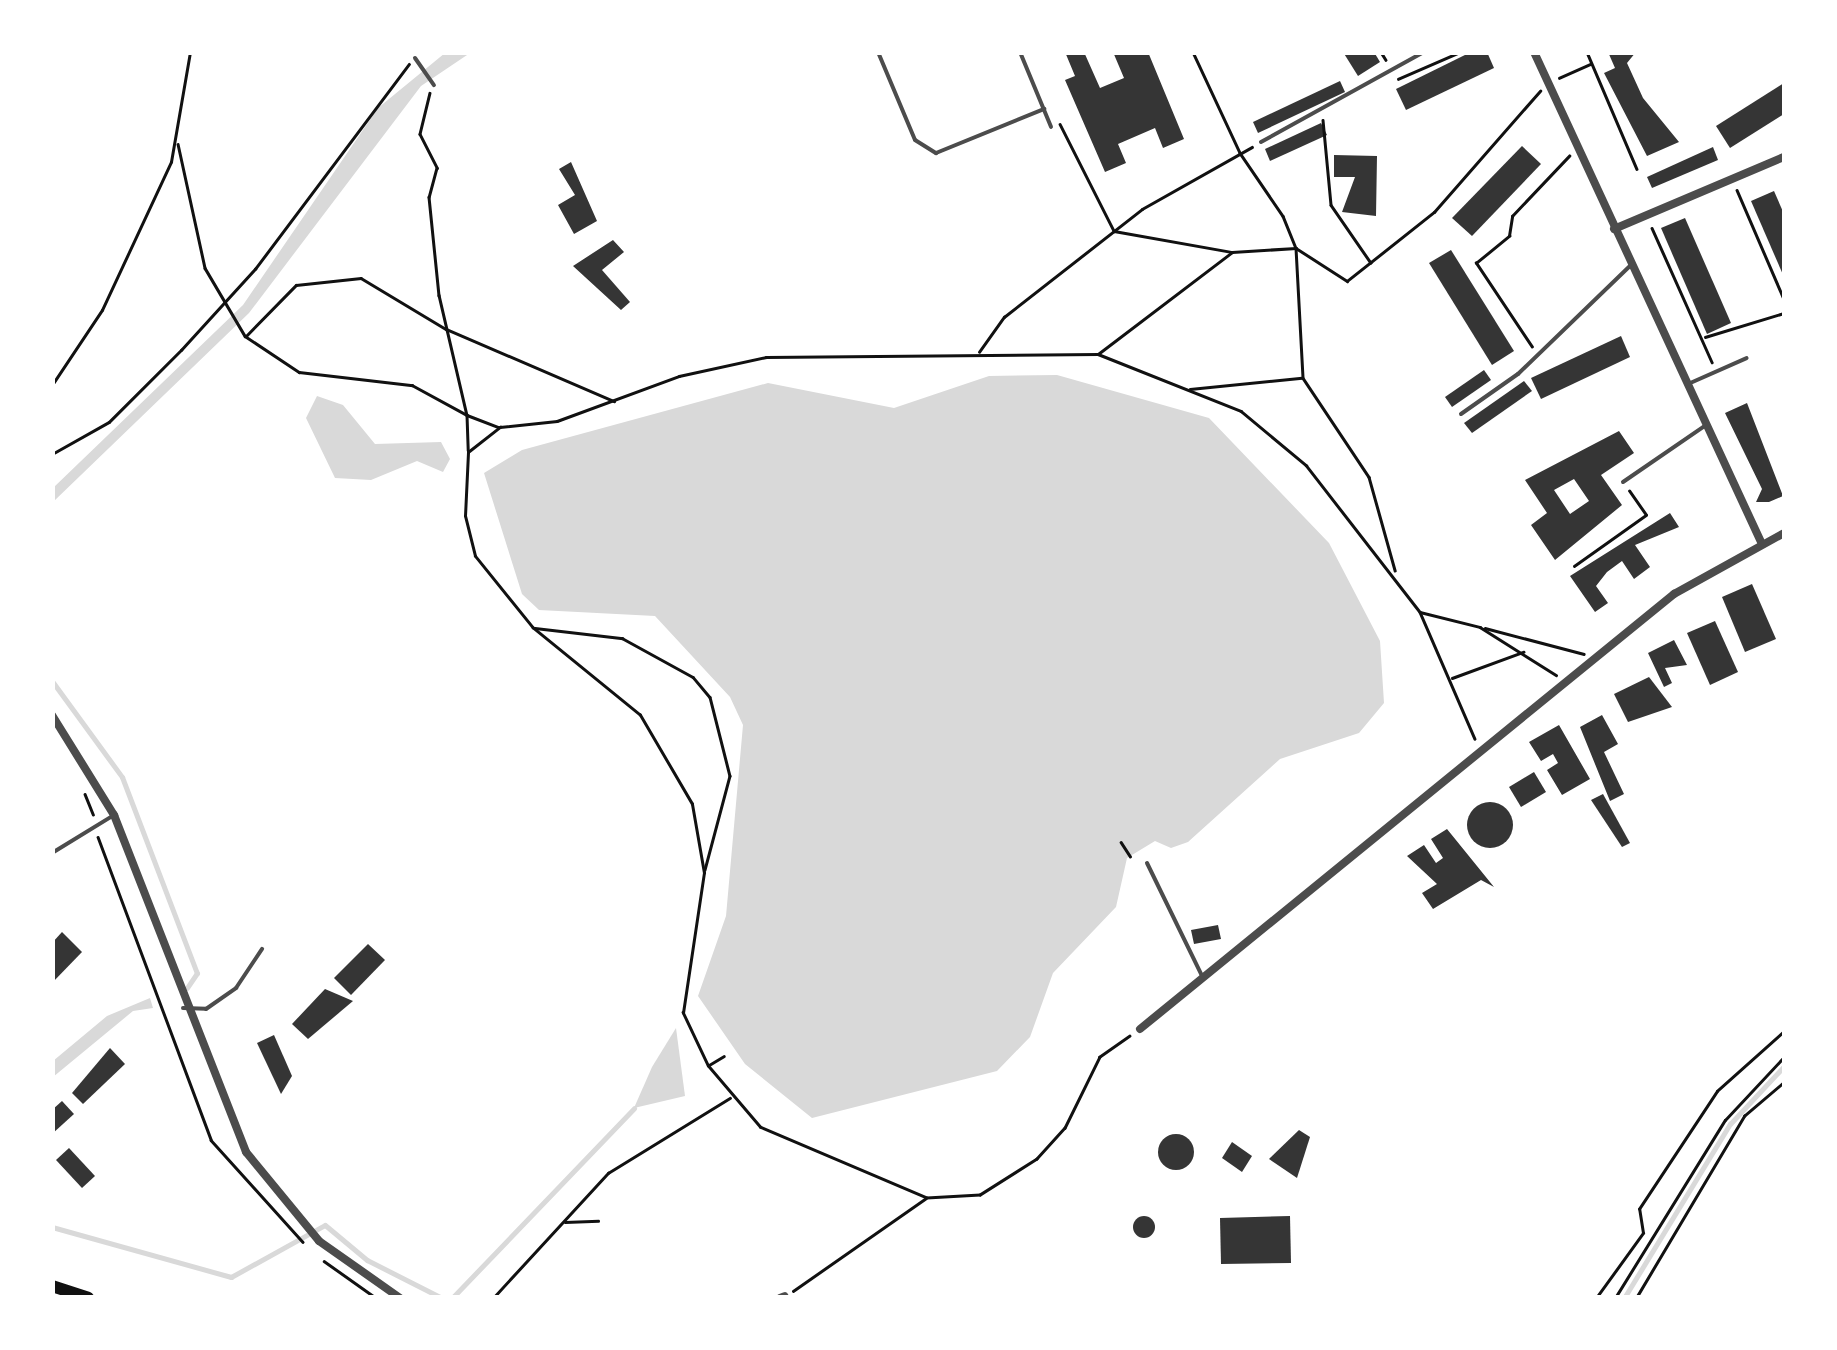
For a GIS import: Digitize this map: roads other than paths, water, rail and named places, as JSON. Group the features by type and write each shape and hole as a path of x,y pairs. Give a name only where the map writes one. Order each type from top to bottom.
{"highway":[{"path":"52,1286 88,1298"}],"street":[{"path":"1534,52 1762,544"},
{"path":"1614,229 1784,157"},
{"path":"1140,1029 1674,594 1784,533"},
{"path":"52,715 114,815 183,1008 231,1126 307,1230 400,1298"}],"lane":[{"path":"878,52 915,140 936,153 1044,109"},
{"path":"1020,52 1051,128"},
{"path":"1261,142 1320,114 1424,52"},
{"path":"415,58 434,85"},
{"path":"1462,414 1538,356 1630,265"},
{"path":"1687,384 1748,358"},
{"path":"1622,482 1706,425"},
{"path":"52,853 114,815"},
{"path":"1147,863 1203,978"},
{"path":"183,1008 206,1009 236,988 262,948"}],"waterway":[{"path":"52,681 122,777 197,973 187,988"},
{"path":"1624,1298 1730,1124 1784,1066"},
{"path":"452,1298 634,1108"},
{"path":"52,1227 231,1277 325,1225 367,1260 442,1298"}]}
